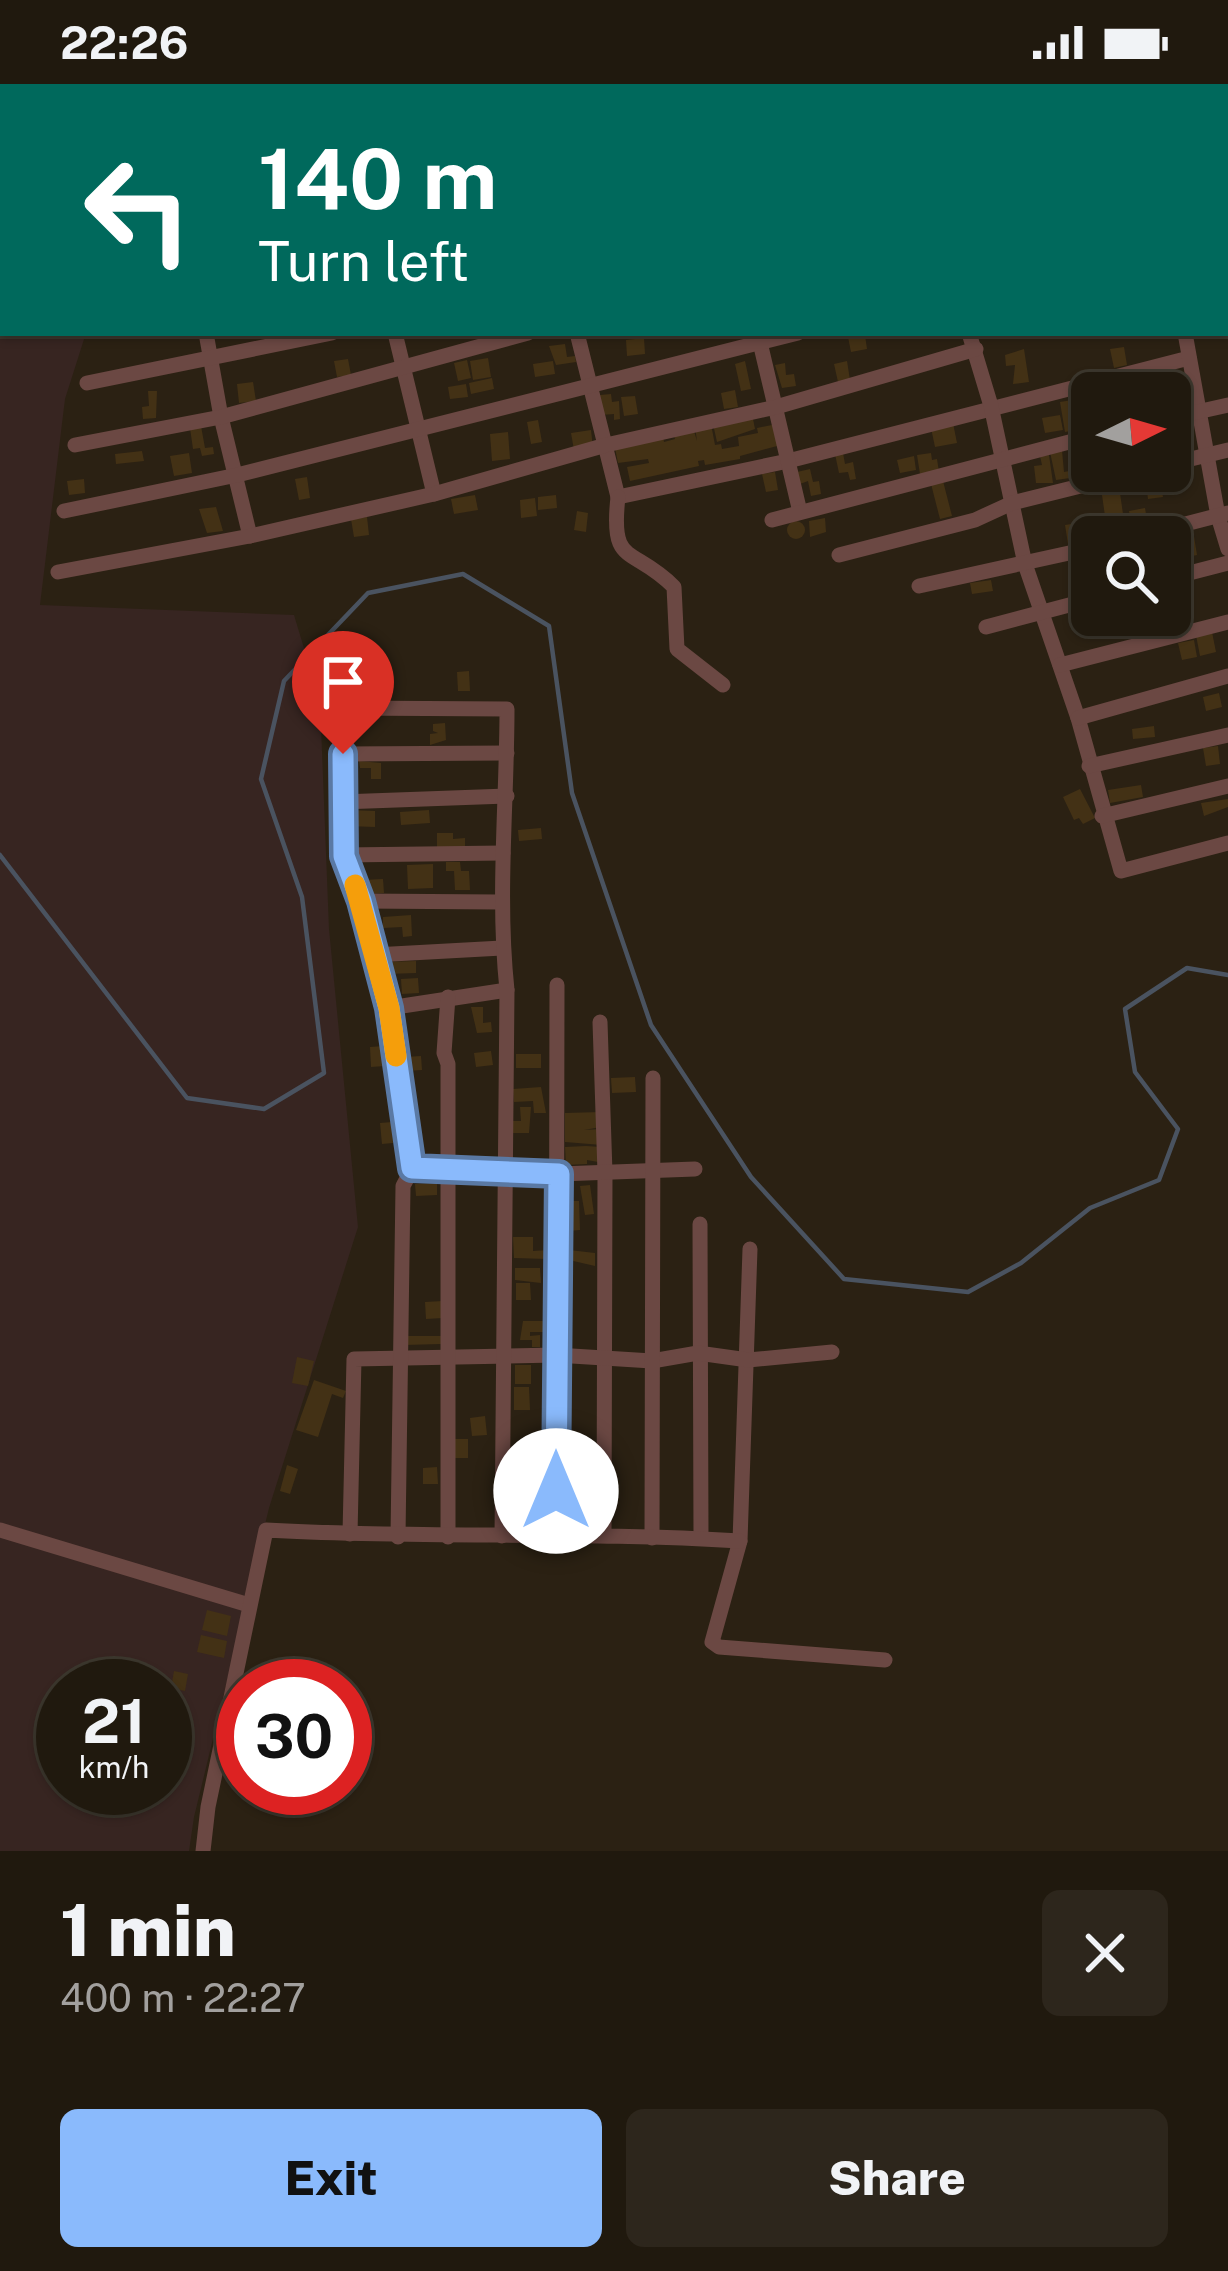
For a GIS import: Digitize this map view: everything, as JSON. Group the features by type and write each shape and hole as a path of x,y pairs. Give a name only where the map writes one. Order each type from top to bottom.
{"street":[{"path":"207,336 250,536"},
{"path":"87,383 319,336"},
{"path":"396,336 434,494"},
{"path":"75,446 221,417 516,336"},
{"path":"578,336 618,496 614,531 618,544 669,582 676,593 679,654 723,685"},
{"path":"1186,336 1228,549"},
{"path":"64,511 418,430 759,338 800,512"},
{"path":"58,572 250,536 434,494 606,446 776,407 972,341 1025,564 1078,718 1121,872 1228,842"},
{"path":"618,496 788,460 1190,358"},
{"path":"1191,413 1228,405"},
{"path":"772,520 1071,441"},
{"path":"1191,458 1228,450"},
{"path":"838,555 975,520 1012,503 1071,488"},
{"path":"1191,523 1223,515"},
{"path":"919,586 1071,553"},
{"path":"1191,573 1228,563"},
{"path":"986,627 1071,604"},
{"path":"1060,664 1228,622"},
{"path":"1078,718 1228,676"},
{"path":"398,1537 403,1186 412,1168 389,1008 344,856 345,708 507,709 507,796 499,902 507,990 502,1536"},
{"path":"1089,766 1228,735"},
{"path":"343,754 507,753"},
{"path":"1102,816 1228,786"},
{"path":"341,802 507,796"},
{"path":"344,856 503,853"},
{"path":"361,901 499,902"},
{"path":"374,955 502,948"},
{"path":"556,1536 557,986"},
{"path":"389,1008 507,990"},
{"path":"448,997 444,1053 449,1171 448,1537"},
{"path":"600,1022 605,1173 604,1535"},
{"path":"652,1538 653,1078"},
{"path":"412,1168 559,1174 695,1169"},
{"path":"700,1224 701,1538"},
{"path":"750,1249 740,1541 711,1638 715,1646 885,1660"},
{"path":"350,1534 354,1359 556,1355 652,1360 698,1353 748,1360 832,1352"},
{"path":"0,1530 249,1605"},
{"path":"203,1851 266,1530 398,1537 604,1535 740,1541"}],"shaded area":[{"path":"0,336 85,336 65,399 40,605 294,615 320,701 329,929 358,1227 269,1508 232,1659 216,1659 216,1726 189,1851 0,1851"}],"building":[{"path":"865,336 867,349 851,352 848,337"},
{"path":"644,338 645,354 627,356 626,340"},
{"path":"565,344 567,357 575,356 576,362 556,365 549,346"},
{"path":"1124,347 1127,365 1114,368 1110,349"},
{"path":"1024,349 1029,382 1013,384 1015,365 1006,366 1005,355"},
{"path":"488,358 491,377 473,380 470,361"},
{"path":"348,359 351,375 337,377 334,361"},
{"path":"467,360 471,378 458,381 454,363"},
{"path":"553,361 555,374 535,377 533,364"},
{"path":"745,361 751,389 741,391 735,364"},
{"path":"847,361 850,380 838,382 834,364"},
{"path":"785,363 786,375 794,374 796,386 782,388 775,365"},
{"path":"492,378 494,389 471,394 469,383"},
{"path":"253,382 256,401 239,403 237,384"},
{"path":"466,384 468,397 450,399 448,387"},
{"path":"735,390 738,407 724,409 721,393"},
{"path":"148,391 157,391 156,418 143,419 142,407 149,406"},
{"path":"611,394 612,402 619,401 620,419 614,420 614,414 601,415 600,395"},
{"path":"635,396 638,414 624,416 621,397"},
{"path":"1071,400 1071,431 1065,432 1060,402"},
{"path":"752,414 755,429 717,442 713,424"},
{"path":"1060,415 1063,430 1045,433 1042,418"},
{"path":"538,420 542,442 531,444 527,422"},
{"path":"953,423 957,443 935,447 931,428"},
{"path":"711,424 715,445 721,444 722,449 739,446 738,437 758,433 757,428 777,424 781,445 740,459 705,465 704,460 698,461 699,466 630,481 627,467 649,463 648,459 618,463 615,448 663,436 664,442 675,439 673,432 693,428 697,441 695,427"},
{"path":"201,426 205,448 213,447 214,454 202,456 200,448 193,449 190,428"},
{"path":"591,430 593,448 574,450 571,433"},
{"path":"508,432 510,459 492,461 490,434"},
{"path":"1062,450 1064,472 1069,471 1070,478 1056,480 1050,452"},
{"path":"142,451 144,461 116,464 115,454"},
{"path":"189,453 192,473 174,476 170,456"},
{"path":"843,453 845,464 853,462 856,479 850,480 848,472 839,473 835,454"},
{"path":"931,453 939,472 920,474 917,455"},
{"path":"1049,455 1053,483 1036,483 1034,466 1042,465 1040,456"},
{"path":"914,456 916,470 900,473 897,460"},
{"path":"810,469 821,494 811,496 808,481 800,484 797,472"},
{"path":"775,472 778,490 766,492 762,474"},
{"path":"307,477 310,498 299,500 295,479"},
{"path":"84,479 85,493 69,495 67,481"},
{"path":"943,481 952,516 940,519 931,484"},
{"path":"1147,492 1162,492 1163,497 1148,499"},
{"path":"1120,493 1123,514 1105,516 1102,495"},
{"path":"475,495 478,510 454,514 451,499"},
{"path":"556,495 557,508 538,510 538,497"},
{"path":"535,498 537,516 521,518 520,500"},
{"path":"216,507 223,531 207,533 199,509"},
{"path":"1145,508 1146,516 1130,516 1129,511"},
{"path":"577,511 588,513 586,532 574,530"},
{"path":"367,517 369,535 354,537 351,519"},
{"path":"825,518 826,532 810,537 809,521"},
{"path":"796,521 805,530 796,539 787,530"},
{"path":"1191,530 1197,555 1191,556"},
{"path":"991,580 993,591 972,594 970,583"},
{"path":"1212,632 1216,652 1200,656 1196,635"},
{"path":"1194,640 1197,657 1182,660 1178,643"},
{"path":"469,671 470,691 458,691 457,672"},
{"path":"1219,693 1222,707 1206,711 1203,697"},
{"path":"445,723 446,740 430,745 430,734 438,733 433,724"},
{"path":"1154,726 1155,737 1133,739 1132,729"},
{"path":"1218,746 1220,764 1206,766 1203,748"},
{"path":"359,761 381,763 381,779 371,779 371,768 360,768"},
{"path":"1141,785 1143,797 1110,803 1108,790"},
{"path":"1080,789 1095,818 1083,824 1079,818 1074,820 1063,797"},
{"path":"1228,799 1228,807 1204,816 1201,803"},
{"path":"348,810 375,811 375,827 347,826"},
{"path":"429,810 430,823 401,825 400,812"},
{"path":"541,828 542,839 519,841 518,830"},
{"path":"437,833 465,838 465,847 437,848"},
{"path":"446,862 460,862 461,871 469,871 470,890 455,890 454,871 446,871"},
{"path":"433,864 433,888 408,889 407,865"},
{"path":"383,879 384,893 364,894 363,880"},
{"path":"411,915 412,936 403,937 402,927 383,928 383,917"},
{"path":"416,961 416,973 387,974 387,962"},
{"path":"418,978 419,993 402,994 401,979"},
{"path":"471,1007 483,1007 483,1023 491,1022 492,1032 477,1033"},
{"path":"384,1046 385,1066 371,1067 370,1047"},
{"path":"491,1051 493,1065 476,1067 474,1053"},
{"path":"516,1054 541,1054 541,1068 516,1068"},
{"path":"421,1056 422,1070 406,1071 405,1057"},
{"path":"635,1077 636,1092 612,1093 611,1078"},
{"path":"541,1087 546,1113 534,1113 533,1101 514,1102 513,1089"},
{"path":"520,1107 531,1107 529,1133 513,1133 513,1121 521,1121"},
{"path":"601,1112 601,1127 584,1130 601,1129 602,1145 565,1142 565,1113"},
{"path":"392,1122 393,1143 382,1144 380,1123"},
{"path":"565,1147 601,1147 598,1162 566,1165"},
{"path":"437,1183 437,1195 416,1196 415,1184"},
{"path":"590,1185 594,1214 585,1215 580,1186"},
{"path":"562,1201 579,1201 580,1230 567,1231"},
{"path":"513,1237 533,1237 533,1251 548,1250 548,1259 514,1258"},
{"path":"569,1250 595,1253 595,1266 569,1260"},
{"path":"515,1268 540,1268 541,1283 515,1280"},
{"path":"516,1283 530,1283 531,1300 516,1300"},
{"path":"443,1301 443,1318 426,1319 425,1302"},
{"path":"523,1321 548,1321 549,1332 530,1332 530,1336 540,1335 540,1347 532,1347 532,1340 520,1340"},
{"path":"404,1336 441,1336 441,1344 404,1345"},
{"path":"297,1357 314,1361 308,1386 292,1383"},
{"path":"515,1365 531,1365 531,1384 515,1384"},
{"path":"314,1380 346,1391 343,1398 332,1394 318,1437 296,1430"},
{"path":"514,1387 529,1387 530,1410 514,1410"},
{"path":"485,1416 487,1435 472,1436 470,1418"},
{"path":"452,1439 468,1439 468,1458 452,1458"},
{"path":"517,1449 548,1451 548,1462 516,1460"},
{"path":"287,1465 298,1469 290,1494 280,1491"},
{"path":"515,1466 533,1466 533,1481 515,1481"},
{"path":"437,1467 438,1484 423,1484 423,1468"},
{"path":"594,1487 595,1502 580,1504 579,1489"},
{"path":"510,1517 531,1517 531,1532 509,1532"},
{"path":"207,1610 231,1616 227,1636 202,1630"},
{"path":"201,1635 227,1641 224,1658 197,1652"}],"waterway":[{"path":"0,855 187,1098 264,1109 324,1073 302,897 261,779 284,681 368,593 463,574 549,626 572,793 651,1025 751,1177 844,1279 968,1292 1021,1263 1090,1208 1159,1180 1178,1129 1135,1072 1125,1009 1187,968 1228,975"}],"slow traffic":[{"path":"355,885 389,1008 396,1056"}],"route":[{"path":"343,754 344,856 389,1008 412,1168 559,1174 556,1491"}]}
